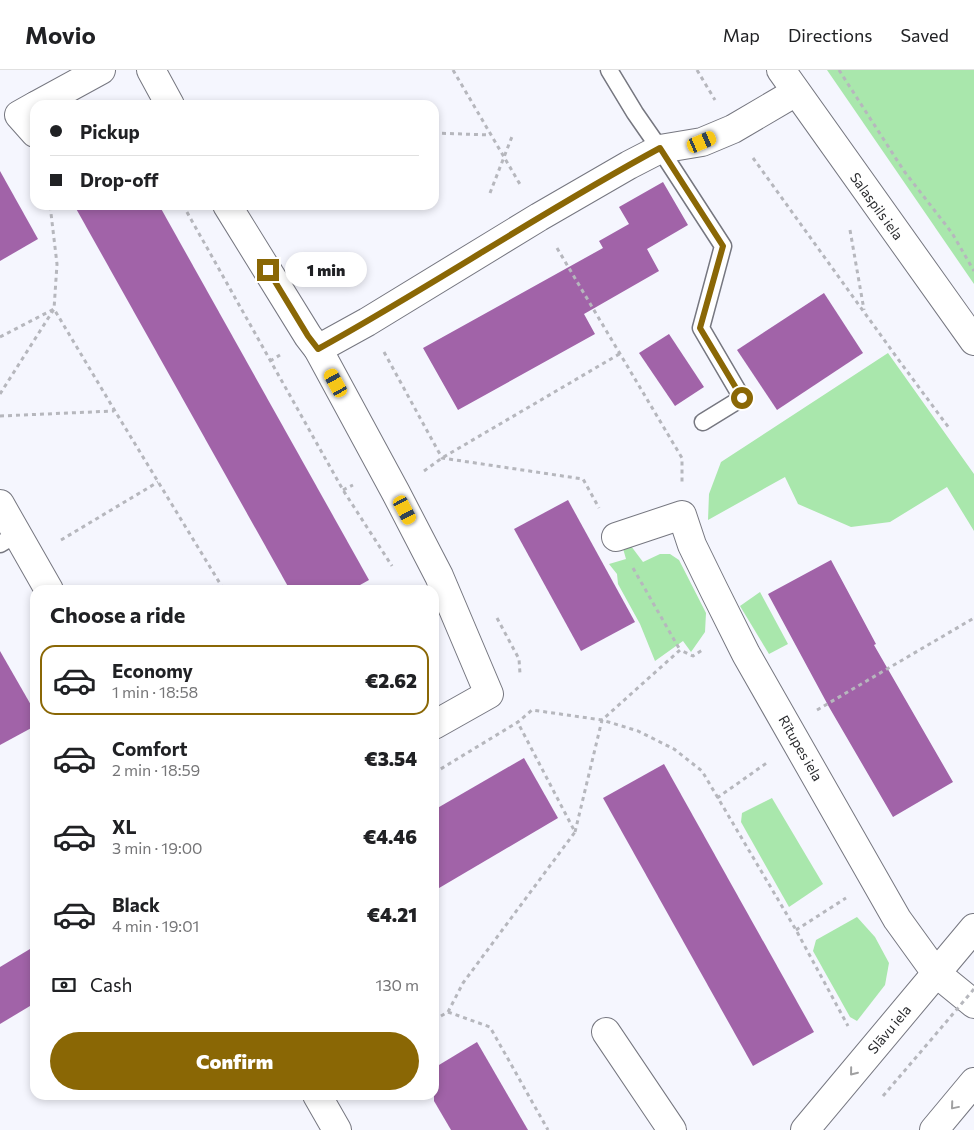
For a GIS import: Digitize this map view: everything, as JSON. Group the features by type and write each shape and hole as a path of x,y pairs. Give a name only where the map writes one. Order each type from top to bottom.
{"main road":[{"path":"47,100 101,70"},
{"path":"151,70 167,100"},
{"path":"318,349 367,322 539,217 660,148 702,142 733,129 788,81"},
{"name":"Salaspils iela","path":"788,81 974,341"},
{"path":"30,109 20,115 30,127"},
{"path":"230,210 308,336 318,349 396,493 439,576 489,694 439,722"},
{"path":"0,504 8,539 30,558 46,585"},
{"path":"616,537 682,515"},
{"name":"Rītupes iela","path":"682,515 692,545 746,654 897,919 936,973 974,1004"},
{"name":"Slāvu iela","path":"805,1130 974,928"},
{"path":"606,1032 672,1130"},
{"path":"934,1130 974,1082"},
{"path":"320,1100 337,1130"}],"lane":[{"path":"609,70 635,113 660,148 723,246 700,328 742,398 704,422"}],"path":[{"path":"453,70 682,458 682,515"},
{"path":"696,70 733,129 895,355 950,428"},
{"path":"839,70 904,170 952,232 974,271"},
{"path":"439,132 491,135"},
{"path":"490,193 513,134"},
{"path":"0,394 54,308 57,264 51,210"},
{"path":"186,210 343,490 394,569"},
{"path":"0,338 54,308"},
{"path":"54,308 221,585"},
{"path":"367,322 442,458"},
{"path":"442,458 621,353"},
{"path":"0,416 115,411"},
{"path":"442,458 583,479 680,650 693,656 734,629"},
{"path":"30,558 158,482"},
{"path":"717,798 793,734 974,618"},
{"path":"439,1017 448,1012 463,983 575,832 602,720 680,650"},
{"path":"489,694 518,722 575,832"},
{"path":"439,770 518,722 532,710 602,720 638,731 674,749 702,771 796,930 848,1026"},
{"path":"796,930 875,880"},
{"path":"879,1100 974,990"},
{"path":"448,1012 490,1027 548,1130"}],"green space":[{"path":"827,70 974,70 974,284"},
{"path":"888,353 974,474 974,531 947,487 890,522 851,527 798,504 785,477 708,520 709,494 721,462"},
{"path":"628,542 643,562 660,554 670,554 679,560 706,613 705,632 691,652 683,641 655,661 640,624 618,584 617,574 609,564 626,559 622,545"},
{"path":"760,592 788,644 769,654 740,606"},
{"path":"772,798 823,884 789,907 741,822 742,813"},
{"path":"857,917 875,937 889,963 885,985 857,1021 850,1017 813,951 816,940"}],"building":[{"path":"0,171 38,239 0,261"},
{"path":"663,182 688,225 647,249 659,271 584,314 595,334 458,410 423,348 603,248 599,241 629,224 619,207"},
{"path":"77,210 162,210 369,580 360,585 287,585"},
{"path":"824,293 863,353 777,410 737,350"},
{"path":"669,334 704,387 675,406 639,353"},
{"path":"568,500 635,622 581,651 514,529"},
{"path":"831,560 876,644 874,645 953,782 893,817 829,707 768,594"},
{"path":"0,651 30,703 30,729 0,745"},
{"path":"524,758 558,818 439,888 439,807"},
{"path":"664,764 814,1032 753,1066 603,798"},
{"path":"30,949 30,1006 0,1024 0,967"},
{"path":"477,1042 528,1130 451,1130 434,1101 439,1100 439,1065"}],"route":[{"path":"268,270 318,349 367,322 554,208 660,148 723,246 700,328 742,398"}]}
